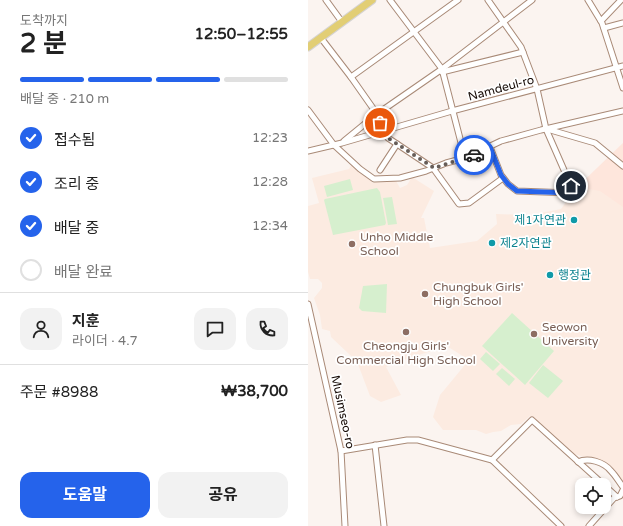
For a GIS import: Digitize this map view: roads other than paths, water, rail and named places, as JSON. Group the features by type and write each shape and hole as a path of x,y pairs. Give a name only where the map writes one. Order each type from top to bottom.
{"main road":[{"path":"308,47 372,0"}],"street":[{"path":"326,0 342,22"},
{"path":"390,0 442,71 465,158"},
{"path":"351,78 458,0"},
{"path":"488,0 504,21 523,52 537,89 546,129 571,186 569,193 571,193 517,191 508,184 501,175 490,147"},
{"path":"342,143 377,114 442,71 532,0"},
{"path":"588,0 601,21 620,67 623,88"},
{"path":"601,21 621,0"},
{"path":"604,28 623,24"},
{"path":"320,38 377,114 388,138 434,168 459,204 469,203 503,178"},
{"path":"442,71 523,52"},
{"name":"Namdeul-ro","path":"308,151 620,67"},
{"path":"308,110 334,144 360,169 374,179 400,178 465,158 501,141 623,111"},
{"path":"546,129 595,143 622,163"},
{"path":"380,170 397,144"},
{"name":"Musimseo-ro","path":"308,304 341,451 345,526"},
{"path":"492,460 532,420 596,478"},
{"path":"341,451 418,440 492,460 561,526"},
{"path":"375,445 384,526"},
{"path":"578,462 588,459 610,469 623,489 620,496 614,498 589,526"},
{"path":"611,491 617,497"}],"place":[{"name":"제1자연관","path":"574,220"},
{"name":"제2자연관","path":"492,243"},
{"name":"Unho Middle School","path":"352,244"},
{"name":"행정관","path":"550,275"},
{"name":"Chungbuk Girls' High School","path":"425,294"},
{"name":"Cheongju Girls' Commercial High School","path":"406,332"},
{"name":"Seowon University","path":"534,334"}]}
